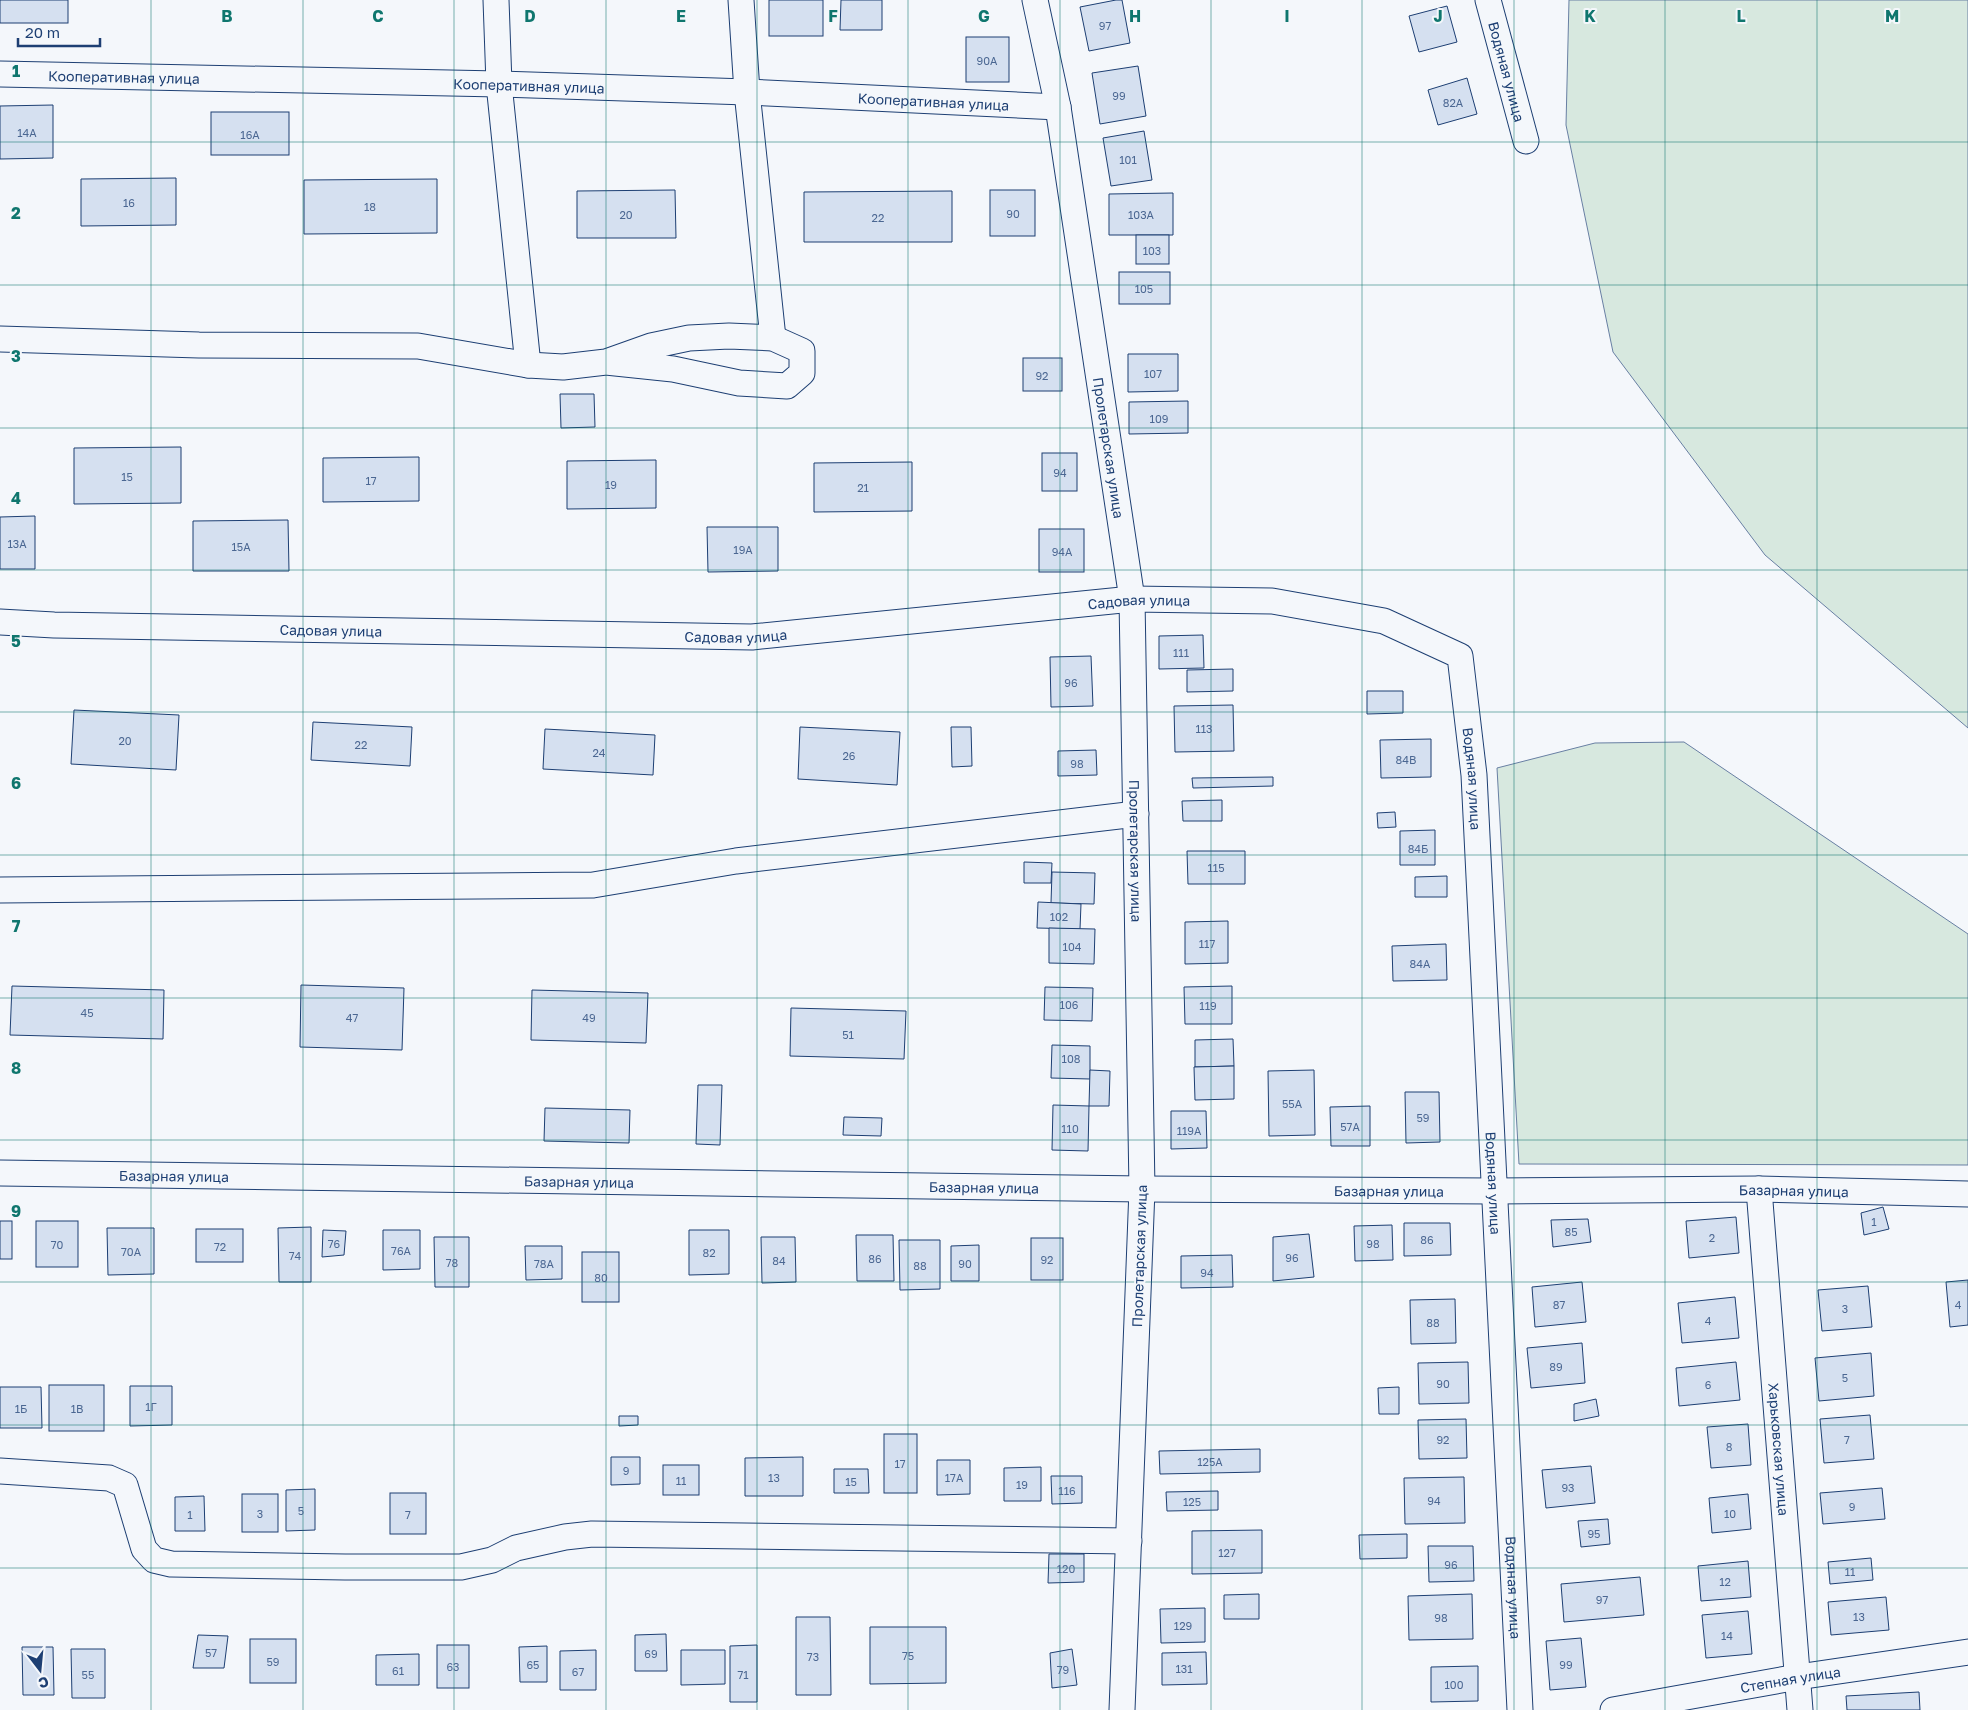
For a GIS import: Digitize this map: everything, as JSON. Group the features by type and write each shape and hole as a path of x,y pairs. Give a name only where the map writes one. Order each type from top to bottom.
{"street":[{"path":"496,0 499,84 528,365"},
{"path":"741,0 747,92 773,338"},
{"name":"Пролетарская улица","path":"1035,0 1058,107 1132,599 1142,1189 1122,1710"},
{"name":"Водяная улица","path":"1488,0 1526,142"},
{"name":"Кооперативная улица","path":"0,74 499,84 747,92 1058,107"},
{"path":"0,339 199,345 418,346 528,365 563,367 606,362 673,369 740,383 787,386 802,373 802,351 773,338 729,336 689,338 651,346 606,362"},
{"name":"Садовая улица","path":"0,622 54,626 752,637 1132,599 1272,601 1384,621 1460,656"},
{"name":"Водяная улица","path":"1460,656 1474,775 1520,1710"},
{"path":"0,890 593,885 736,862 1136,814"},
{"name":"Базарная улица","path":"0,1173 1142,1189 1493,1191 1760,1189 1968,1194"},
{"name":"Харьковская улица","path":"1760,1189 1800,1710"},
{"path":"0,1471 110,1478 125,1485 144,1550 154,1560 171,1564 462,1567 492,1560 516,1548 565,1537 592,1534 1129,1541"},
{"name":"Степная улица","path":"1613,1710 1798,1677 1968,1652"}],"shaded area":[{"path":"1569,0 1968,0 1968,728 1765,555 1613,352 1566,125"},
{"path":"1684,742 1968,934 1968,1165 1519,1164 1497,768 1595,743"}],"building":[{"path":"0,0 68,0 68,23 0,23"},
{"path":"769,0 823,0 823,36 769,36"},
{"path":"841,0 882,0 882,30 840,30"},
{"path":"1122,0 1130,43 1089,51 1080,7"},
{"path":"1447,6 1457,42 1419,52 1409,16"},
{"path":"966,37 1009,37 1009,82 966,82"},
{"path":"1138,66 1146,116 1100,124 1092,73"},
{"path":"1467,78 1477,114 1438,125 1428,90"},
{"path":"53,105 53,158 0,159 0,106"},
{"path":"211,112 289,112 289,155 211,155"},
{"path":"1144,131 1152,180 1111,186 1103,138"},
{"path":"176,178 176,225 81,226 81,179"},
{"path":"437,179 437,233 304,234 304,180"},
{"path":"675,190 676,238 577,238 577,191"},
{"path":"990,190 1035,190 1035,236 990,236"},
{"path":"952,191 952,242 804,242 804,192"},
{"path":"1173,193 1173,235 1109,235 1109,194"},
{"path":"1136,235 1169,235 1169,264 1136,264"},
{"path":"1119,272 1170,272 1170,304 1119,304"},
{"path":"1128,354 1178,354 1178,391 1128,392"},
{"path":"1023,358 1062,358 1062,391 1023,391"},
{"path":"560,394 594,394 595,427 561,428"},
{"path":"1188,401 1188,433 1129,434 1129,402"},
{"path":"181,447 181,503 74,504 74,448"},
{"path":"1042,453 1077,453 1077,491 1042,491"},
{"path":"419,457 419,501 323,502 323,458"},
{"path":"656,460 656,508 567,509 567,461"},
{"path":"912,462 912,511 814,512 814,463"},
{"path":"35,516 35,569 0,569 0,517"},
{"path":"288,520 289,571 193,571 193,521"},
{"path":"707,527 778,527 778,571 708,572"},
{"path":"1039,529 1084,529 1084,572 1039,572"},
{"path":"1203,635 1204,668 1159,669 1159,636"},
{"path":"1091,656 1093,706 1051,707 1050,657"},
{"path":"1233,669 1233,691 1187,692 1187,670"},
{"path":"1367,691 1403,691 1403,713 1367,714"},
{"path":"1233,705 1234,751 1175,752 1174,706"},
{"path":"74,710 179,715 176,770 71,764"},
{"path":"313,722 412,727 410,766 311,760"},
{"path":"800,727 900,732 897,785 798,779"},
{"path":"951,727 971,727 972,766 952,767"},
{"path":"545,729 655,735 653,775 543,769"},
{"path":"1431,739 1431,777 1381,778 1380,740"},
{"path":"1096,750 1097,775 1058,776 1058,751"},
{"path":"1273,777 1273,786 1193,788 1192,778"},
{"path":"1222,800 1222,821 1183,821 1182,801"},
{"path":"1395,812 1396,827 1378,828 1377,813"},
{"path":"1435,830 1435,865 1400,865 1400,831"},
{"path":"1187,851 1245,851 1245,884 1188,884"},
{"path":"1024,862 1052,863 1051,883 1024,883"},
{"path":"1052,872 1095,873 1094,904 1051,903"},
{"path":"1447,876 1447,897 1415,897 1415,877"},
{"path":"1038,902 1081,904 1080,929 1037,928"},
{"path":"1228,921 1228,963 1185,964 1185,922"},
{"path":"1049,928 1095,929 1094,964 1049,963"},
{"path":"1446,944 1447,980 1393,981 1392,946"},
{"path":"301,985 404,988 402,1050 300,1047"},
{"path":"12,986 164,990 163,1039 10,1035"},
{"path":"1232,986 1232,1024 1185,1024 1184,987"},
{"path":"1045,987 1093,988 1092,1021 1044,1020"},
{"path":"532,990 648,993 646,1043 531,1040"},
{"path":"791,1008 906,1011 904,1059 790,1056"},
{"path":"1233,1039 1234,1066 1195,1067 1195,1040"},
{"path":"1052,1045 1090,1046 1090,1079 1051,1078"},
{"path":"1234,1066 1234,1099 1195,1100 1194,1067"},
{"path":"1090,1070 1110,1071 1109,1106 1089,1106"},
{"path":"1314,1070 1315,1135 1269,1136 1268,1071"},
{"path":"698,1085 722,1085 720,1145 696,1144"},
{"path":"1405,1092 1439,1092 1440,1142 1406,1143"},
{"path":"1053,1105 1089,1106 1088,1151 1052,1150"},
{"path":"1370,1106 1370,1146 1331,1146 1330,1107"},
{"path":"545,1108 630,1110 629,1143 544,1141"},
{"path":"1171,1111 1206,1111 1207,1148 1171,1149"},
{"path":"844,1117 882,1118 881,1136 843,1135"},
{"path":"1883,1207 1889,1229 1864,1235 1861,1213"},
{"path":"1736,1217 1739,1253 1689,1258 1686,1221"},
{"path":"1588,1219 1591,1242 1553,1247 1551,1220"},
{"path":"0,1221 12,1221 12,1259 0,1259"},
{"path":"36,1221 78,1221 78,1267 36,1267"},
{"path":"1404,1223 1450,1223 1451,1255 1404,1256"},
{"path":"1392,1225 1393,1260 1355,1261 1354,1226"},
{"path":"311,1227 311,1282 279,1282 278,1228"},
{"path":"107,1228 154,1228 154,1274 108,1275"},
{"path":"196,1229 243,1229 243,1262 196,1262"},
{"path":"323,1230 346,1231 344,1255 322,1257"},
{"path":"383,1230 420,1230 420,1269 383,1270"},
{"path":"689,1230 729,1230 729,1274 689,1275"},
{"path":"1309,1234 1314,1277 1273,1281 1273,1237"},
{"path":"856,1235 893,1235 894,1281 857,1281"},
{"path":"434,1237 469,1237 469,1287 435,1287"},
{"path":"761,1237 795,1237 796,1282 762,1283"},
{"path":"1031,1238 1063,1238 1063,1280 1031,1280"},
{"path":"899,1240 940,1240 940,1289 900,1290"},
{"path":"979,1245 979,1281 951,1281 951,1246"},
{"path":"525,1246 562,1246 562,1279 526,1280"},
{"path":"582,1252 619,1252 619,1302 582,1302"},
{"path":"1232,1255 1233,1287 1181,1288 1181,1256"},
{"path":"1968,1280 1968,1325 1950,1327 1946,1282"},
{"path":"1582,1282 1586,1322 1535,1327 1532,1287"},
{"path":"1868,1286 1872,1327 1822,1331 1818,1290"},
{"path":"1735,1297 1739,1338 1682,1343 1678,1303"},
{"path":"1455,1299 1456,1343 1411,1344 1410,1300"},
{"path":"1582,1343 1585,1383 1531,1388 1527,1348"},
{"path":"1871,1353 1874,1396 1819,1401 1815,1358"},
{"path":"1468,1362 1469,1403 1419,1404 1418,1363"},
{"path":"1736,1362 1740,1400 1679,1406 1676,1368"},
{"path":"49,1385 104,1385 104,1431 49,1431"},
{"path":"130,1386 172,1386 172,1425 130,1426"},
{"path":"0,1387 41,1387 42,1428 0,1428"},
{"path":"1399,1387 1399,1414 1379,1414 1378,1388"},
{"path":"1596,1399 1599,1416 1574,1421 1574,1404"},
{"path":"1870,1415 1874,1459 1824,1463 1820,1419"},
{"path":"619,1416 638,1416 638,1425 619,1426"},
{"path":"1466,1419 1467,1458 1419,1459 1418,1420"},
{"path":"1748,1424 1751,1465 1711,1468 1707,1427"},
{"path":"884,1434 917,1434 917,1493 884,1493"},
{"path":"1260,1449 1260,1472 1160,1474 1159,1451"},
{"path":"611,1457 640,1457 640,1484 611,1485"},
{"path":"803,1457 803,1496 745,1496 745,1458"},
{"path":"937,1460 970,1460 970,1494 937,1495"},
{"path":"663,1465 699,1465 699,1495 663,1495"},
{"path":"1591,1466 1595,1503 1546,1508 1542,1470"},
{"path":"1041,1467 1041,1501 1004,1501 1004,1468"},
{"path":"834,1469 868,1469 869,1493 834,1493"},
{"path":"1051,1476 1082,1476 1082,1503 1052,1504"},
{"path":"1464,1477 1465,1523 1405,1524 1404,1478"},
{"path":"1882,1488 1885,1519 1823,1524 1820,1493"},
{"path":"315,1489 315,1530 286,1531 286,1490"},
{"path":"1218,1491 1218,1510 1167,1511 1166,1492"},
{"path":"390,1493 426,1493 426,1534 390,1534"},
{"path":"242,1494 278,1494 278,1532 242,1532"},
{"path":"1748,1494 1751,1529 1712,1533 1709,1498"},
{"path":"204,1496 205,1531 175,1531 175,1497"},
{"path":"1608,1519 1610,1544 1581,1547 1578,1521"},
{"path":"1262,1530 1262,1573 1192,1574 1192,1531"},
{"path":"1407,1534 1407,1558 1360,1559 1359,1535"},
{"path":"1428,1546 1473,1546 1474,1581 1429,1582"},
{"path":"1049,1554 1084,1554 1084,1582 1048,1583"},
{"path":"1871,1558 1873,1580 1830,1584 1828,1562"},
{"path":"1748,1561 1751,1597 1701,1601 1698,1566"},
{"path":"1640,1577 1644,1615 1564,1622 1561,1584"},
{"path":"1259,1594 1259,1619 1224,1619 1224,1595"},
{"path":"1472,1594 1473,1639 1409,1640 1408,1596"},
{"path":"1886,1597 1889,1630 1831,1635 1828,1602"},
{"path":"1205,1608 1205,1642 1161,1643 1160,1609"},
{"path":"1748,1611 1752,1654 1706,1658 1702,1615"},
{"path":"796,1617 830,1617 831,1695 796,1695"},
{"path":"870,1627 946,1627 946,1683 870,1684"},
{"path":"666,1634 667,1671 635,1671 635,1635"},
{"path":"198,1635 228,1636 224,1668 193,1668"},
{"path":"1581,1638 1586,1687 1550,1690 1546,1641"},
{"path":"250,1639 296,1639 296,1683 250,1683"},
{"path":"437,1645 469,1645 469,1688 437,1688"},
{"path":"757,1645 757,1702 730,1702 730,1646"},
{"path":"547,1646 547,1682 520,1682 519,1647"},
{"path":"22,1647 53,1647 54,1695 23,1695"},
{"path":"71,1649 105,1649 105,1698 72,1698"},
{"path":"1072,1649 1077,1685 1052,1688 1050,1653"},
{"path":"596,1650 596,1690 560,1690 560,1651"},
{"path":"681,1650 725,1650 725,1684 681,1685"},
{"path":"1206,1652 1207,1684 1162,1685 1162,1653"},
{"path":"419,1654 419,1685 376,1685 376,1655"},
{"path":"1478,1666 1478,1701 1431,1702 1431,1667"},
{"path":"1919,1692 1920,1710 1847,1710 1846,1696"}]}
